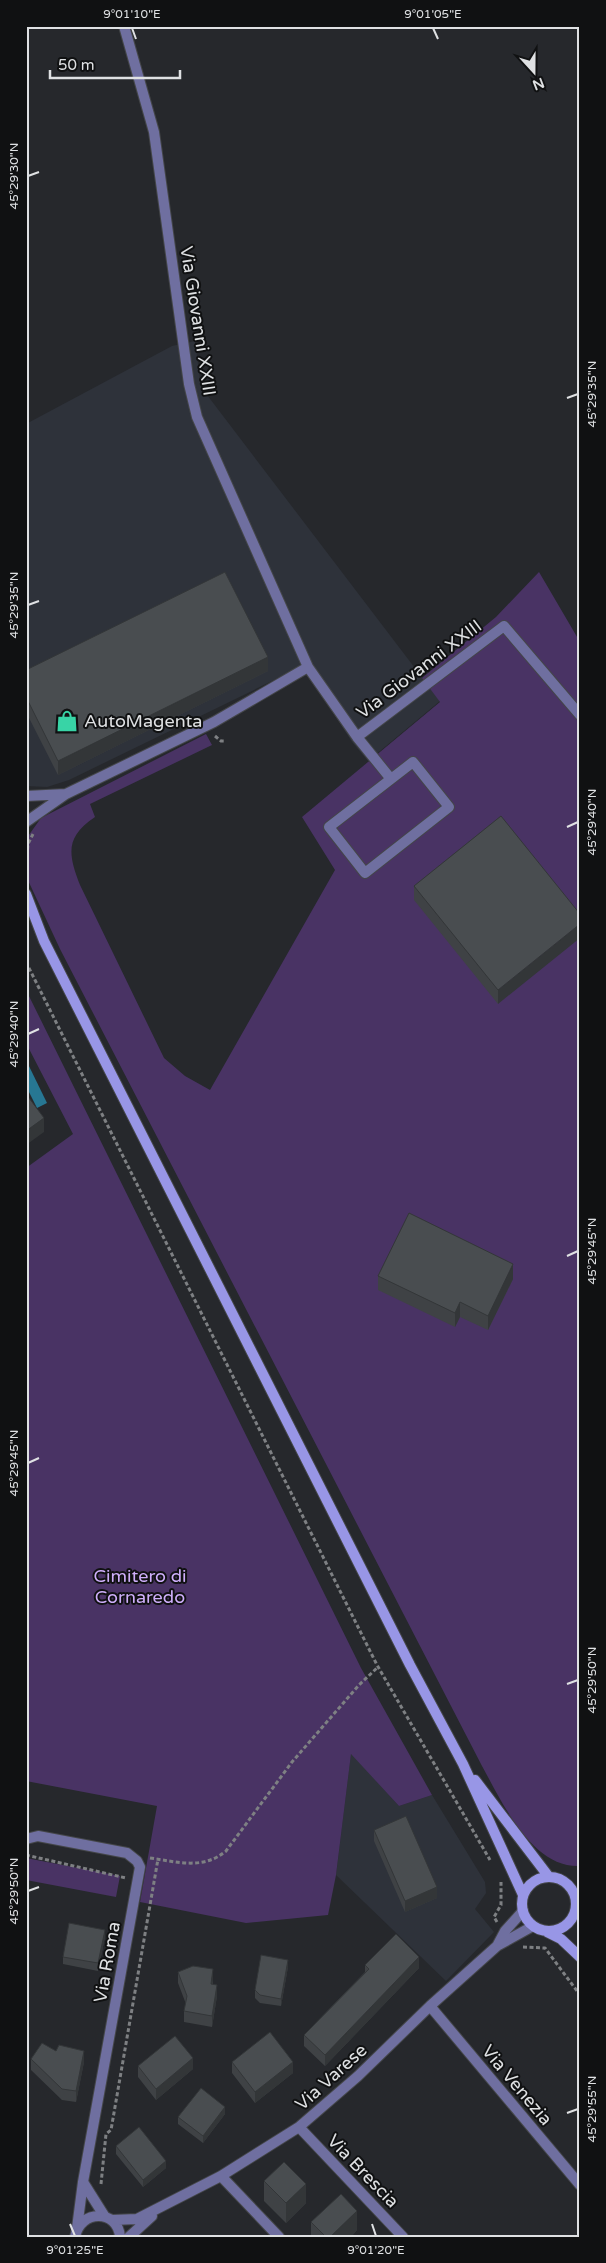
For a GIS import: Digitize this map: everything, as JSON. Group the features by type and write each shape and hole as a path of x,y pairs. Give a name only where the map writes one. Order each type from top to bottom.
{"street":[{"name":"Via Giovanni XXIII","path":"124,26 154,132 189,384 197,417 308,667 357,737 391,779"},
{"name":"Via Giovanni XXIII","path":"357,737 504,626 580,715"},
{"path":"26,822 66,794 214,722 308,667"},
{"path":"413,762 449,807 365,873 329,827 391,779 413,762"},
{"path":"26,796 66,794"},
{"path":"26,894 44,941 401,1647 463,1764 523,1895 523,1911 533,1926 561,1939 580,1957"},
{"path":"26,914 44,941"},
{"path":"463,1764 549,1877"},
{"path":"27,1838 38,1836 127,1853 135,1859"},
{"name":"Via Roma","path":"76,2232 83,2182 138,1881 140,1867 135,1859"},
{"path":"523,1895 534,1882 549,1877 558,1878 572,1889 577,1907 574,1916 563,1928 547,1932"},
{"name":"Via Varese","path":"498,1946 505,1931 523,1911"},
{"path":"574,1916 580,1927"},
{"name":"Via Varese","path":"76,2232 91,2216 125,2222 137,2219 221,2176 299,2127 358,2076 430,2006 498,1946 533,1926"},
{"name":"Via Venezia","path":"430,2006 580,2184"},
{"name":"Via Brescia","path":"299,2127 403,2237"},
{"path":"221,2176 279,2237"},
{"path":"83,2182 94,2201 117,2226 120,2237"},
{"name":"Via Varese","path":"129,2237 166,2204"}],"path":[{"path":"213,736 224,741"},
{"path":"26,869 28,844 35,830"},
{"path":"26,962 378,1667 492,1863"},
{"path":"135,1859 142,1857 197,1864 217,1859 226,1851 292,1762 378,1667"},
{"path":"26,1855 138,1881"},
{"path":"94,2201 101,2200 106,2134 111,2130 158,1859"},
{"path":"499,1877 502,1892 501,1905 494,1917 505,1931"},
{"path":"511,1940 520,1948 545,1948 580,1995"}],"shaded area":[{"path":"195,341 201,387 440,701 368,761 352,742 303,666 69,780 47,787 26,786 26,424 172,346"},
{"path":"351,1753 399,1806 432,1795 485,1882 486,1893 475,1909 494,1932 446,1981 336,1875"}],"green space":[{"path":"539,572 580,642 580,1866 562,1864 547,1856 532,1844 520,1830 498,1796 60,949 26,876 26,839 41,818 206,734 212,745 90,804 95,817 78,832 74,839 72,855 80,885 164,1058 185,1076 210,1090 335,870 302,817 440,702 422,678 496,617"},
{"name":"Cimitero di Cornaredo","path":"26,990 361,1668 432,1795 399,1806 351,1754 336,1875 328,1915 246,1923 140,1902 157,1806 26,1781 26,1168 73,1134 26,1043"},
{"path":"26,1858 120,1876 116,1897 26,1880"}],"water":[{"path":"26,1060 47,1103 37,1108 26,1086"}],"building":[{"path":"225,572 268,657 58,761 26,697 26,670"},
{"path":"501,816 580,914 580,924 498,990 414,886"},
{"path":"26,1094 44,1118 26,1131"},
{"path":"409,1213 513,1264 488,1316 460,1302 455,1313 378,1276"},
{"path":"406,1816 437,1887 405,1901 374,1830"},
{"path":"69,1923 105,1930 98,1963 63,1957"},
{"path":"396,1934 419,1957 325,2055 304,2035 369,1969 365,1965"},
{"path":"261,1955 288,1960 281,1999 260,1995 255,1990"},
{"path":"193,1966 213,1969 211,1984 217,1985 212,2016 184,2011 187,1996 178,1972"},
{"path":"270,2032 293,2062 255,2092 232,2062"},
{"path":"175,2036 193,2058 156,2089 138,2066"},
{"path":"42,2043 56,2051 59,2045 84,2051 76,2091 62,2089 31,2059"},
{"path":"201,2088 225,2107 203,2136 178,2117"},
{"path":"139,2127 166,2161 143,2180 116,2146"},
{"path":"284,2162 306,2184 286,2203 264,2181"},
{"path":"341,2194 357,2211 330,2237 326,2237 311,2222"}],"place":[{"name":"AutoMagenta","path":"67,721"}]}
